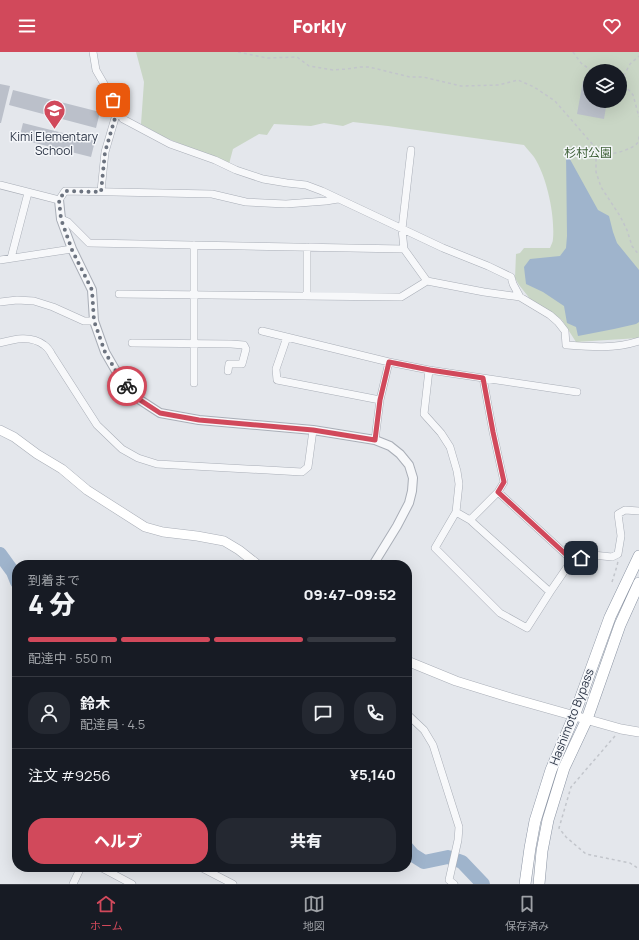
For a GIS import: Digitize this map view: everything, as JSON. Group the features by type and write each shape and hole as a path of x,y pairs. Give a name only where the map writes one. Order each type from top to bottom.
{"highway":[{"name":"Hashimoto Bypass","path":"525,882 535,821 551,770 574,716 610,617 639,556"},
{"name":"Hashimoto Bypass","path":"539,884 542,851 548,820 564,768 587,719 620,625 639,583"}],"main road":[{"path":"0,430 14,437 37,454 62,469 87,490 145,526 163,532 224,541 252,560"},
{"path":"412,663 456,681 511,698 622,729 639,732"}],"street":[{"path":"93,52 96,70 118,108 123,120 170,144 215,160 236,170 263,179 306,185 443,248 511,276 513,284 520,297"},
{"path":"101,192 105,152 118,108"},
{"path":"411,150 402,229 404,249 427,281"},
{"path":"0,185 59,200"},
{"path":"338,199 286,204 246,202 212,194 65,191 59,200 61,219 72,250 92,290 94,321 105,352 120,378 137,398 160,413 199,420 313,430 375,440 390,446 400,454 409,465 413,478 412,491 409,503 376,560"},
{"path":"11,258 28,193"},
{"path":"61,219 68,222 89,243 404,249"},
{"path":"194,245 194,383"},
{"path":"307,247 307,296"},
{"path":"0,260 72,250"},
{"path":"119,294 401,297 427,281 520,297 550,315 558,322 565,331 566,345 596,348 626,345 639,341"},
{"path":"0,302 17,300 34,301 53,307 84,321 94,321"},
{"path":"262,331 389,362 430,370 577,392"},
{"path":"287,337 276,369 277,380 380,400"},
{"path":"0,343 24,338 35,340 44,345 97,425 122,449 138,458 157,464 302,472 308,467 313,430"},
{"path":"132,343 244,345 246,349 242,364 229,364 228,371"},
{"path":"375,440 380,400 389,362"},
{"path":"430,370 424,414 442,433 450,447 459,484 456,512 435,548 500,613 527,628 572,560 593,555 612,557 618,554 621,536 618,514 625,510 639,512"},
{"path":"470,520 498,492 504,482 483,378"},
{"path":"498,492 572,560"},
{"path":"456,512 470,520 550,592"},
{"path":"412,719 424,730 433,744 459,827 451,882"},
{"path":"73,884 79,872"},
{"path":"109,872 132,884"},
{"path":"210,872 233,884"}],"path":[{"path":"238,52 267,58 286,56 297,57 309,66 333,70 369,67 410,77 423,78 461,86 499,85 518,80 534,87 555,101 594,146 596,156 596,172 601,187 620,216 627,230 632,246 639,256"},
{"path":"573,52 583,64"},
{"path":"627,69 630,64 639,56"},
{"path":"627,89 633,95 639,117"},
{"path":"596,156 607,155 633,147 638,142 639,136"},
{"path":"612,582 618,566 618,554"},
{"path":"622,729 571,787 558,828 586,854 630,863 639,869"}],"green space":[{"name":"杉村公園","path":"136,52 639,52 639,338 576,342 562,320 531,300 519,285 515,278 516,254 520,253 524,248 550,248 553,239 553,219 543,175 534,157 524,145 353,122 343,126 324,123 311,126 274,124 267,135 259,134 233,149 229,164 164,137 141,124 144,82"}],"water":[{"path":"566,152 598,210 609,216 617,243 639,270 639,322 636,324 578,336 576,327 567,323 564,306 543,292 526,284 524,267 530,259 560,256 566,248"}],"building":[{"path":"583,81 583,108 606,108 604,119 577,114"},
{"path":"0,84 10,86 1,123 0,123"},
{"path":"13,90 100,112 96,128 9,105"},
{"path":"23,123 95,141 91,157 19,139"}],"waterway":[{"path":"0,554 12,571"},
{"path":"412,854 424,862 448,857 462,862 483,884"}],"way so far":[{"path":"113,100 118,108 105,152 101,192 65,191 59,200 61,219 72,250 92,290 94,321 105,352 120,378 127,386"}],"place":[{"name":"Kimi Elementary School","path":"54,130"}],"route":[{"path":"127,386 137,398 160,413 199,420 313,430 375,440 380,400 389,362 483,378 504,482 498,492 572,560 581,558"}]}
